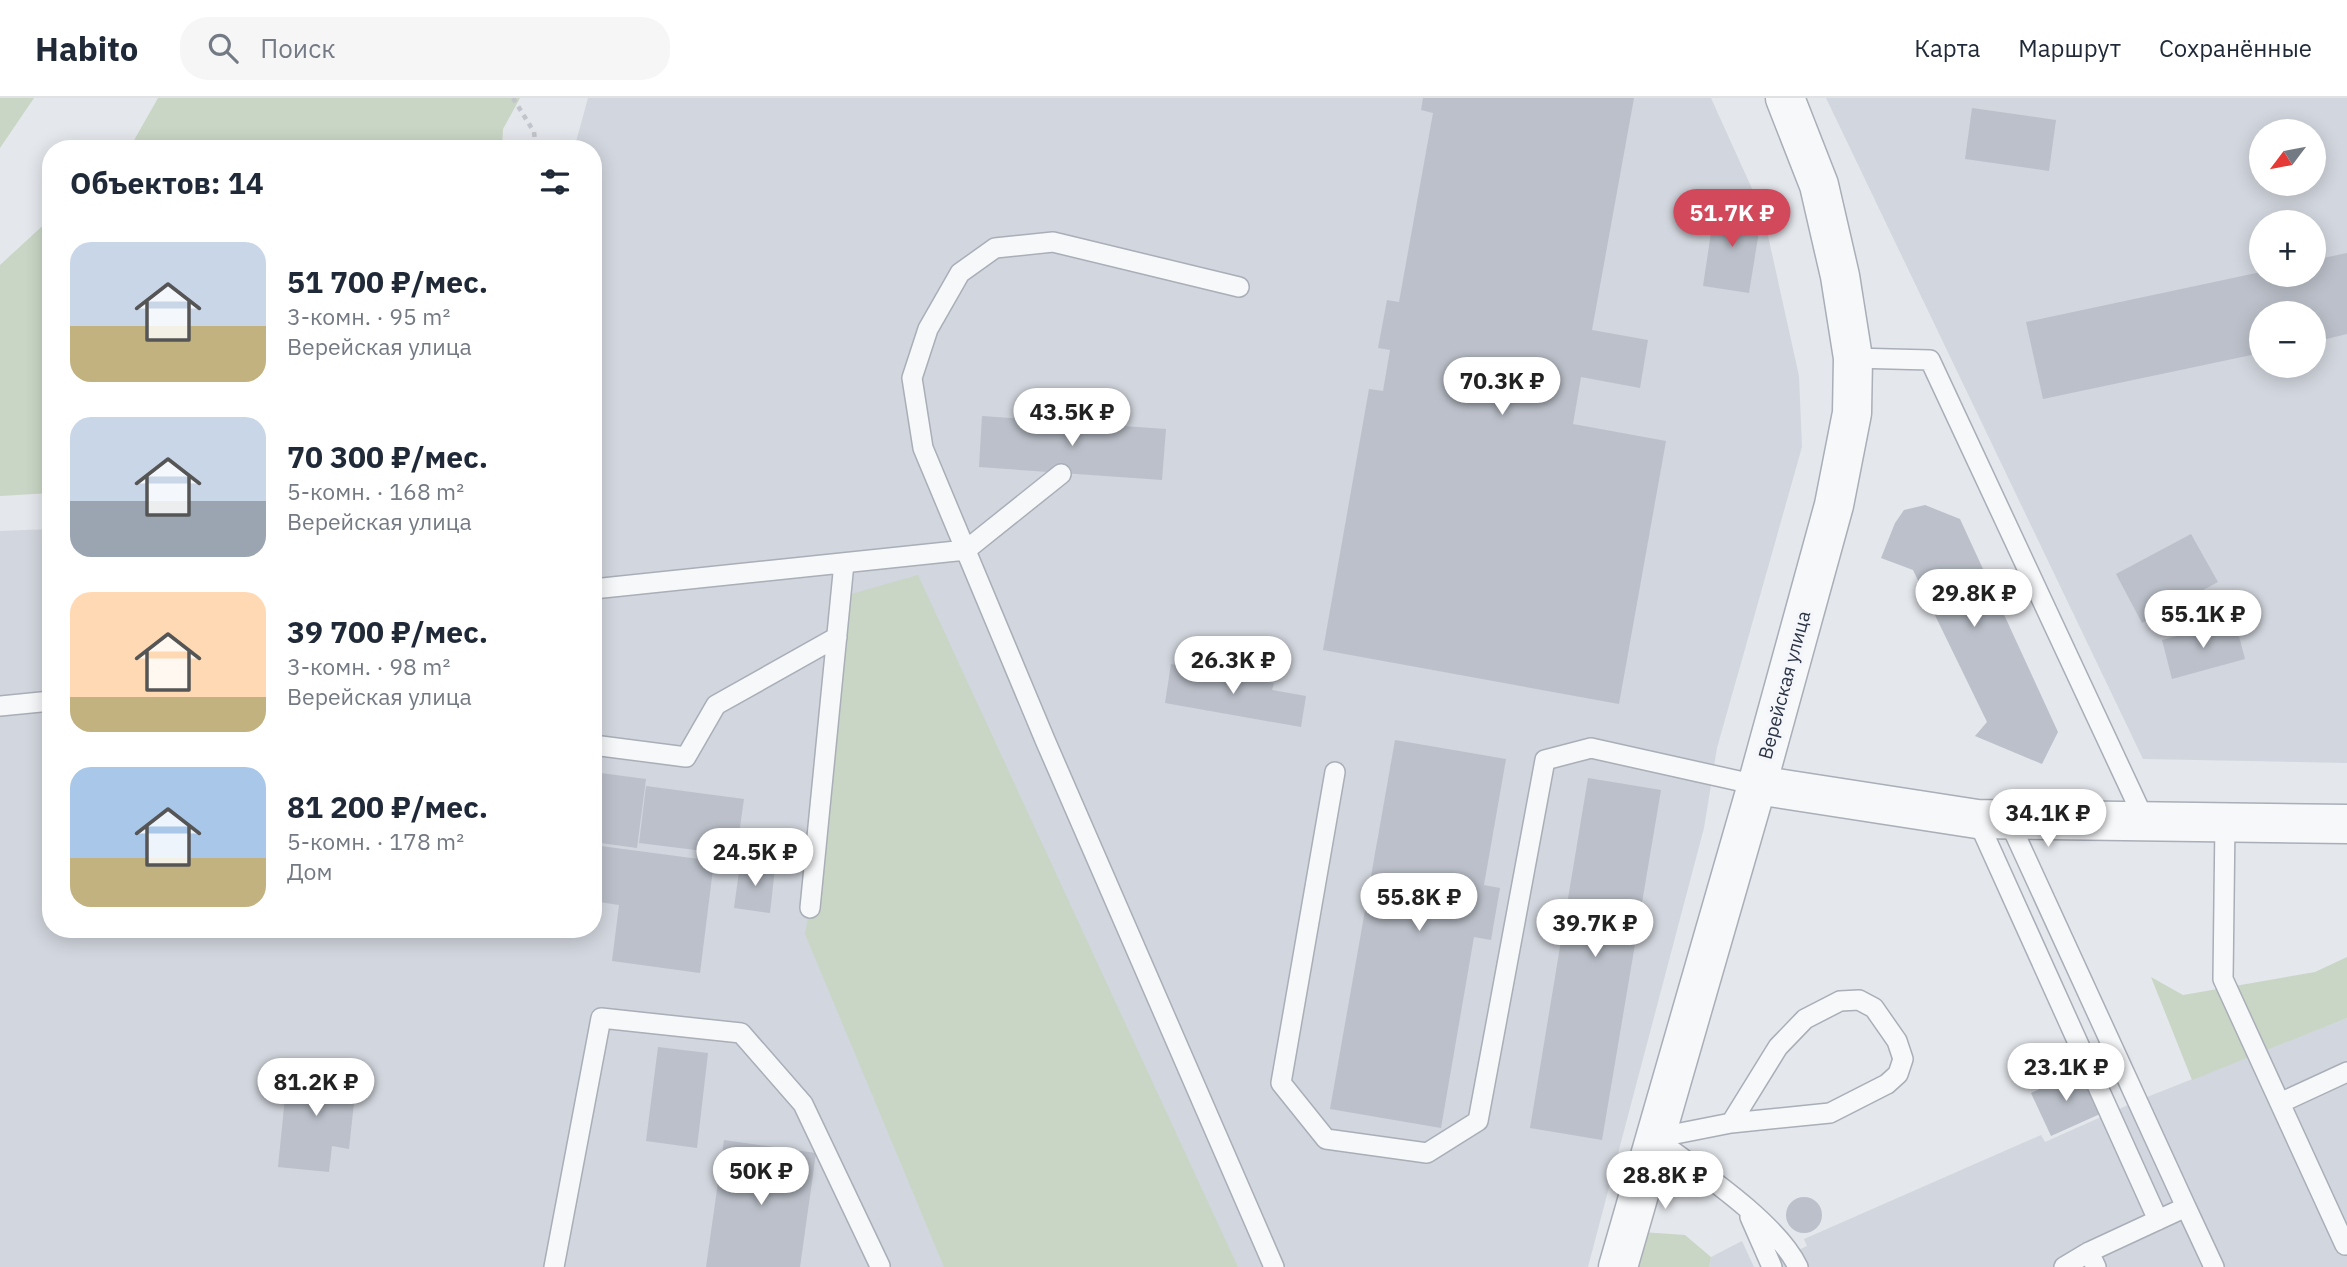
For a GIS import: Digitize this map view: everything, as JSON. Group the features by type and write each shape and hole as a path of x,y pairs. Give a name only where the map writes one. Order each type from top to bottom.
{"street":[{"name":"Верейская улица","path":"1618,1267 1757,785 1834,505 1852,413 1853,358 1840,276 1819,185 1784,98"},
{"path":"1757,785 1993,819 2347,824"}],"lane":[{"path":"1239,287 1053,242 995,248 960,273 928,329 912,378 923,448 1045,740 1274,1267"},
{"path":"1853,358 1930,360 2146,821"},
{"path":"602,588 966,550 1061,474"},
{"path":"810,908 844,563"},
{"path":"602,747 686,757 716,705 838,637"},
{"path":"0,706 42,702"},
{"path":"1335,772 1281,1083 1326,1139 1427,1153 1478,1121 1545,761 1591,748 1757,785"},
{"path":"1993,819 2214,1267"},
{"path":"1993,819 2158,1220"},
{"path":"2225,822 2223,979 2345,1244"},
{"path":"1655,1138 1731,1123 1830,1113 1887,1084 1898,1074 1902,1059 1897,1041 1874,1008 1859,1000 1840,1001 1805,1019 1778,1047 1731,1123"},
{"path":"554,1267 601,1018 741,1033 803,1104 880,1266"},
{"path":"2280,1103 2347,1072"},
{"path":"1655,1138 1745,1206 1791,1253 1798,1267"},
{"path":"1745,1206 1772,1267"},
{"path":"2064,1267 2092,1259 2158,1220 2186,1207"}],"path":[{"path":"513,98 534,132 535,140"}],"shaded area":[{"path":"588,98 1711,98 1763,213 1799,376 1802,447 1717,748 1704,828 1588,1267 0,1267 0,531 42,529 42,938 602,938 602,140 576,140"},
{"path":"1826,98 2347,98 2347,763 2143,759"},
{"path":"2347,1018 2347,1267 1762,1267 1807,1246 1804,1239 2041,1135 2045,1142 2137,1101"},
{"path":"1742,1241 1754,1267 1709,1267 1711,1257"}],"green space":[{"path":"0,98 34,98 0,148"},
{"path":"158,98 520,98 503,129 502,140 134,140"},
{"path":"42,226 42,494 0,496 0,265"},
{"path":"918,575 1238,1267 944,1267 805,934 810,908 841,597"},
{"path":"2347,957 2347,1018 2192,1080 2151,977 2183,995 2315,972"},
{"path":"1628,1231 1685,1235 1711,1257 1709,1267 1627,1267"}],"building":[{"path":"1423,98 1634,98 1592,330 1648,340 1640,388 1581,377 1573,424 1666,441 1619,704 1323,650 1369,389 1383,391 1390,350 1378,348 1387,300 1399,302 1433,113 1421,110"},
{"path":"1972,108 2056,120 2049,171 1965,159"},
{"path":"1715,206 1762,213 1749,293 1703,286"},
{"path":"2347,253 2347,334 2326,339 2326,301 2249,301 2249,356 2043,399 2026,322 2249,275 2249,287 2326,287 2326,257"},
{"path":"982,416 1166,429 1162,480 979,467"},
{"path":"1925,505 1960,519 2058,732 2042,764 1975,736 1987,722 1913,570 1881,558 1895,523 1904,510"},
{"path":"2191,534 2218,582 2142,623 2116,574"},
{"path":"2235,621 2245,659 2172,679 2162,640"},
{"path":"1171,664 1274,683 1272,690 1306,696 1301,727 1165,703"},
{"path":"1395,740 1506,759 1484,885 1500,888 1491,940 1474,937 1441,1128 1330,1109"},
{"path":"602,773 646,779 637,848 602,843"},
{"path":"1588,778 1661,790 1602,1140 1530,1128"},
{"path":"646,786 744,799 736,855 639,843"},
{"path":"602,846 714,861 700,973 612,961 619,905 602,902"},
{"path":"740,864 775,868 770,913 734,908"},
{"path":"658,1047 708,1053 697,1148 646,1141"},
{"path":"288,1068 357,1075 349,1149 332,1146 329,1172 278,1167"},
{"path":"2081,1070 2100,1114 2051,1136 2031,1093"},
{"path":"724,1140 816,1153 800,1267 706,1267"},
{"path":"1804,1197 1817,1202 1822,1215 1817,1228 1804,1233 1791,1228 1786,1215 1791,1202"}]}
